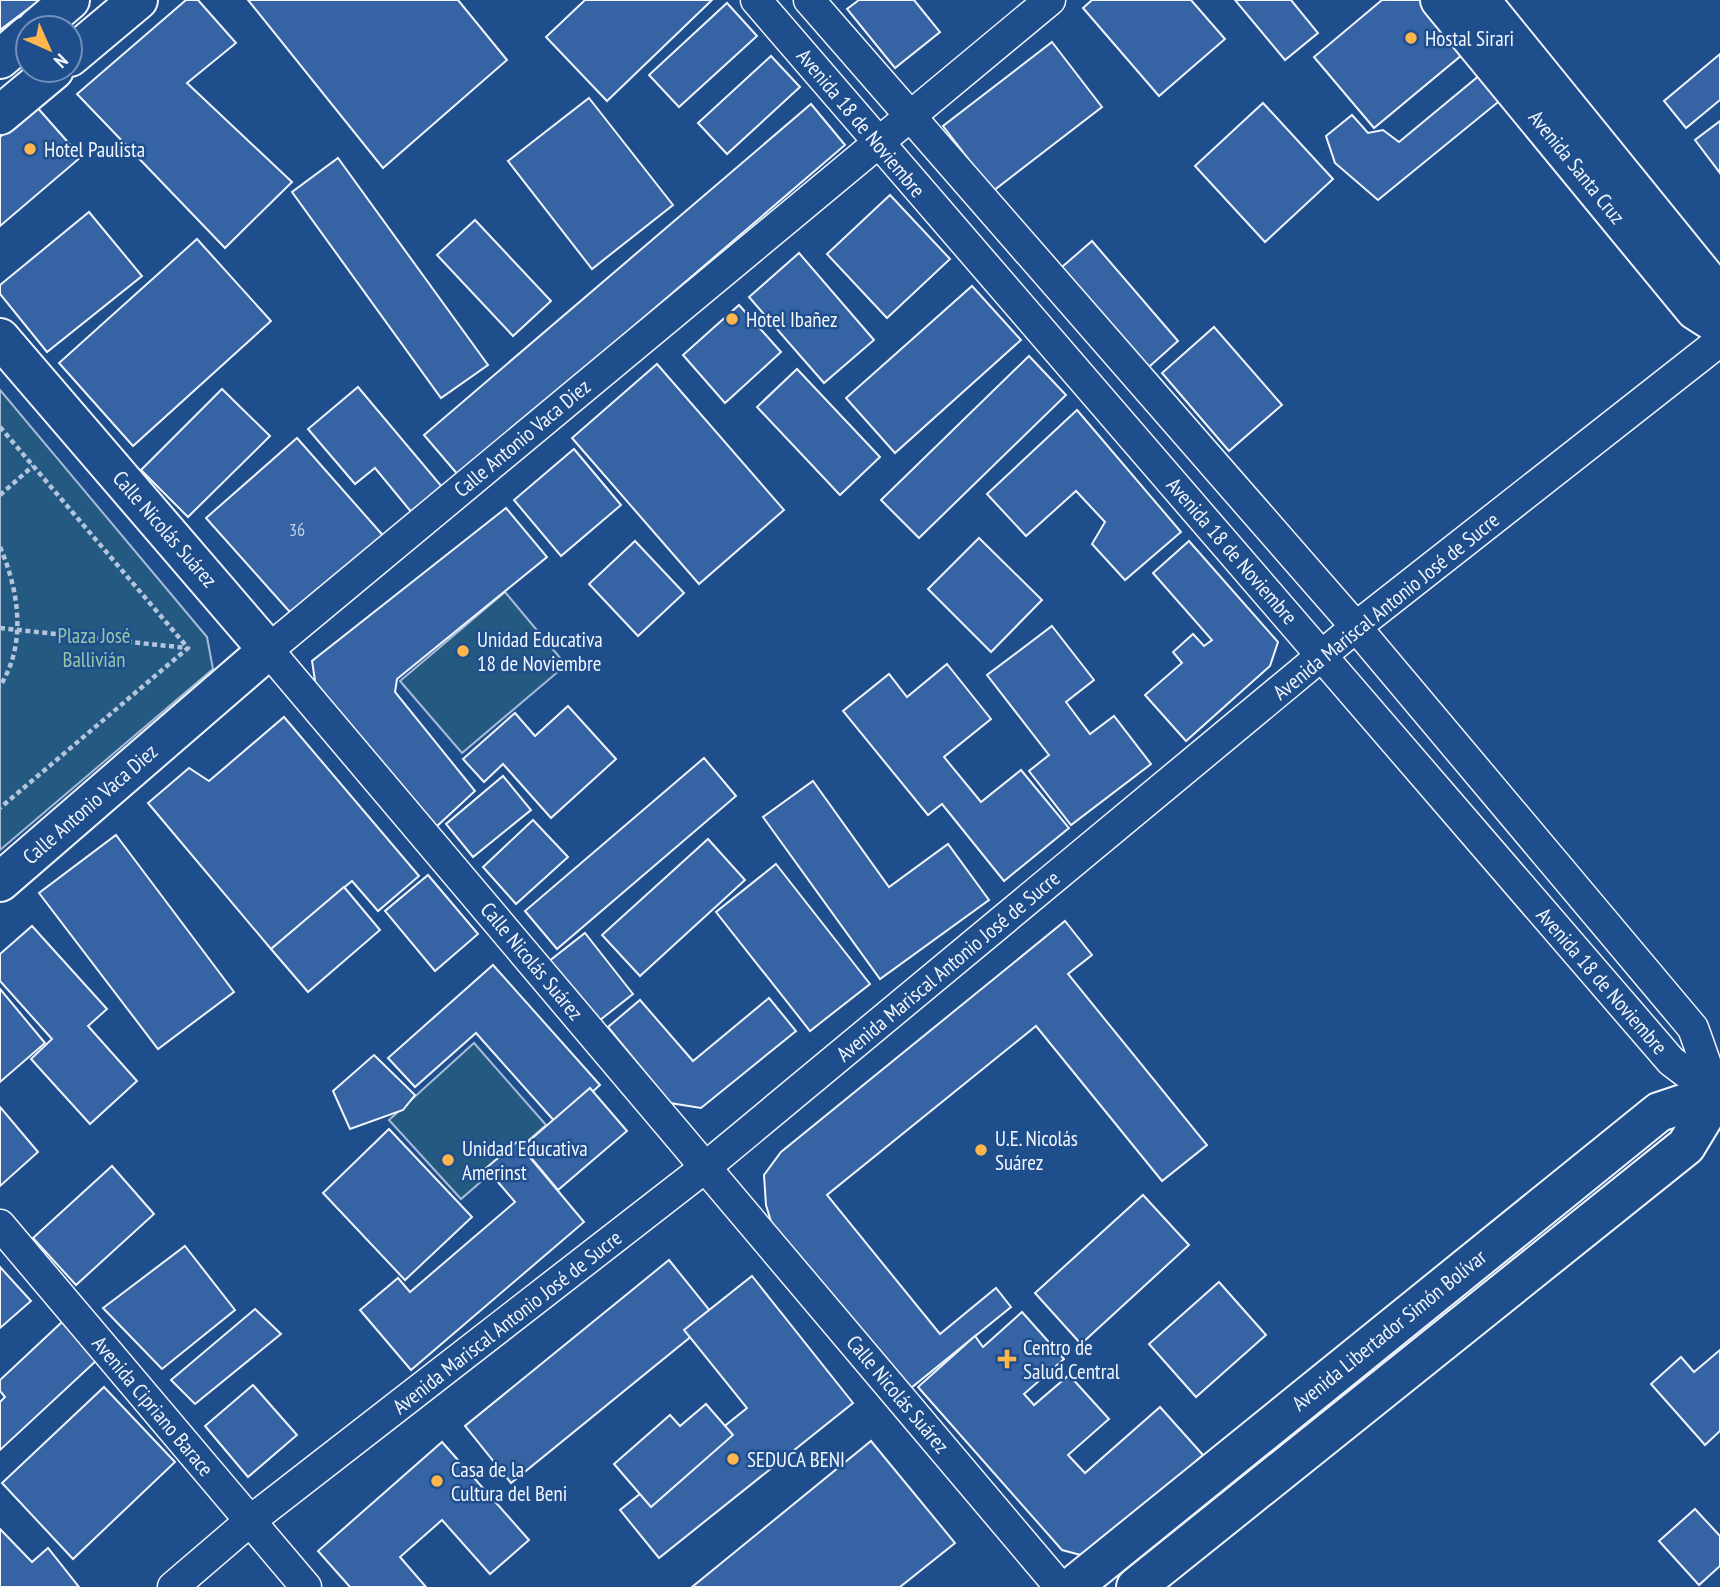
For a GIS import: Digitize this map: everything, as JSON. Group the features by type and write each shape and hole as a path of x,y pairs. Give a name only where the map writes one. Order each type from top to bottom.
{"main road":[{"path":"54,14 70,0"},
{"path":"84,45 138,0"},
{"name":"Avenida Santa Cruz","path":"1440,0 1695,310 1720,326"},
{"name":"Avenida Santa Cruz","path":"1480,0 1720,296"},
{"path":"0,59 14,47"},
{"path":"0,115 37,84"},
{"name":"Calle Nicolás Suárez","path":"0,338 268,650"},
{"name":"Calle Antonio Vaca Diez","path":"0,881 268,650"},
{"name":"Avenida Libertador Simón Bolívar","path":"1072,1587 1659,1112 1719,1094"},
{"name":"Avenida Libertador Simón Bolívar","path":"1136,1587 1686,1146 1719,1094"}],"street":[{"name":"Avenida 18 de Noviembre","path":"756,0 876,143 1671,1061 1719,1094"},
{"name":"Avenida 18 de Noviembre","path":"809,0 1356,628 1693,1028 1719,1094"},
{"name":"Calle Antonio Vaca Diez","path":"268,650 1050,0"},
{"name":"Avenida Mariscal Antonio José de Sucre","path":"173,1587 250,1521 707,1166 1356,628 1720,341"},
{"name":"Calle Nicolás Suárez","path":"268,650 707,1166 1060,1587"},
{"name":"Avenida Cipriano Barace","path":"0,1225 306,1587"}],"path":[{"path":"0,427 187,648"},
{"path":"0,495 33,466"},
{"path":"0,547 14,581 18,630 7,676 0,686"},
{"path":"0,628 187,648"},
{"path":"0,808 187,648"}],"green space":[{"name":"Plaza José Ballivián","path":"0,390 207,637 213,669 0,850"},
{"path":"505,592 566,665 462,753 400,681"},
{"path":"474,1043 546,1125 461,1199 389,1120"}],"building":[{"path":"0,0 40,0 21,14 14,14 14,20 0,30"},
{"path":"186,0 198,0 236,43 187,83 292,182 225,248 77,94"},
{"path":"248,0 458,0 507,60 383,168"},
{"path":"585,0 712,0 607,101 546,37"},
{"path":"859,0 914,0 940,32 895,68 847,9"},
{"path":"1092,0 1191,0 1225,39 1159,96 1083,8"},
{"path":"1235,0 1291,0 1318,33 1285,60"},
{"path":"1382,0 1428,0 1469,49 1374,128 1314,57"},
{"path":"727,3 757,36 679,107 649,75"},
{"path":"1052,42 1102,107 993,191 943,126"},
{"path":"1720,54 1720,100 1686,128 1664,101"},
{"path":"771,56 800,87 727,154 698,123"},
{"path":"1486,70 1508,94 1378,200 1335,163 1326,136 1352,115 1368,133 1383,130 1399,142"},
{"path":"589,98 673,205 592,269 508,161"},
{"path":"1263,103 1333,179 1265,242 1195,166"},
{"path":"811,104 845,145 459,476 424,435"},
{"path":"36,106 81,157 0,226 0,137"},
{"path":"1720,121 1720,173 1695,140"},
{"path":"338,158 488,365 441,398 292,192"},
{"path":"890,195 950,259 887,318 827,254"},
{"path":"89,212 142,276 47,352 0,294 0,285"},
{"path":"475,220 551,301 513,336 437,255"},
{"path":"197,239 271,321 133,446 59,363"},
{"path":"1092,241 1178,341 1141,374 1055,273"},
{"path":"799,253 874,340 824,383 749,297"},
{"path":"972,286 1021,340 895,453 846,398"},
{"path":"739,305 781,352 725,403 683,355"},
{"path":"1214,327 1282,405 1229,451 1162,373"},
{"path":"1029,356 1066,395 919,538 881,500"},
{"path":"657,364 784,510 699,584 572,438"},
{"path":"797,369 880,457 840,495 757,407"},
{"path":"358,387 448,494 417,519 375,468 355,484 308,429"},
{"path":"222,389 270,436 188,517 141,470"},
{"path":"1077,410 1181,532 1125,580 1092,544 1105,522 1076,491 1026,536 987,494"},
{"path":"297,438 387,540 297,620 206,518"},
{"path":"574,449 621,505 561,556 514,500"},
{"path":"506,508 547,557 397,679 395,692 475,791 436,827 316,687 312,661"},
{"path":"979,538 1042,600 991,652 928,589"},
{"path":"635,541 684,593 638,636 589,584"},
{"path":"1189,541 1278,642 1270,666 1186,741 1145,695 1182,663 1173,652 1193,634 1204,646 1212,640 1153,573"},
{"path":"1052,626 1094,680 1066,702 1090,734 1114,716 1151,764 1071,825 1029,771 1049,755 987,675"},
{"path":"947,664 991,719 944,757 981,802 1021,770 1069,828 1004,881 942,804 928,815 843,711 889,674 907,697"},
{"path":"568,706 616,759 551,818 503,764 484,782 463,759 515,713 535,736"},
{"path":"284,717 419,876 378,911 352,881 271,949 148,803 189,768 209,781"},
{"path":"704,758 736,796 557,949 525,911"},
{"path":"503,776 531,810 473,857 446,824"},
{"path":"813,781 889,887 948,844 989,900 880,979 763,817"},
{"path":"533,820 568,857 516,904 483,867"},
{"path":"116,835 234,992 158,1049 39,893"},
{"path":"708,839 745,880 640,976 602,935"},
{"path":"776,864 870,984 810,1031 716,912"},
{"path":"428,875 478,934 435,971 385,911"},
{"path":"344,887 380,930 308,992 271,949"},
{"path":"1065,921 1092,955 1068,974 1207,1145 1162,1181 1036,1026 827,1195 940,1334 996,1288 1011,1307 906,1392 773,1228 766,1205 764,1175 781,1152"},
{"path":"32,926 107,1009 88,1026 137,1081 90,1124 31,1059 52,1039 0,981 0,954"},
{"path":"585,933 633,994 595,1024 548,962"},
{"path":"493,965 600,1085 557,1124 476,1033 415,1087 388,1058"},
{"path":"0,989 45,1043 0,1082"},
{"path":"769,998 796,1031 701,1108 670,1103 608,1027 640,1000 693,1061"},
{"path":"374,1055 415,1095 403,1110 350,1129 333,1091"},
{"path":"590,1088 627,1131 558,1190 522,1147"},
{"path":"0,1107 38,1152 0,1186"},
{"path":"389,1129 472,1217 405,1280 323,1193"},
{"path":"517,1142 584,1222 411,1370 360,1310 398,1278 410,1292 515,1202 486,1168"},
{"path":"112,1166 154,1214 76,1285 33,1238"},
{"path":"1143,1195 1189,1245 1081,1344 1035,1293"},
{"path":"185,1246 235,1310 162,1369 103,1308"},
{"path":"669,1260 715,1317 511,1483 465,1426"},
{"path":"0,1267 31,1301 0,1328"},
{"name":"SEDUCA BENI","path":"752,1276 853,1403 659,1558 620,1510 747,1408 684,1330"},
{"path":"1219,1282 1266,1335 1196,1397 1149,1344"},
{"path":"255,1309 281,1334 195,1404 171,1380"},
{"path":"1022,1312 1064,1359 1024,1394 1034,1405 1069,1375 1109,1419 1068,1455 1085,1473 1160,1407 1203,1455 1088,1557 1062,1550 918,1387 975,1336 983,1347"},
{"path":"62,1322 97,1360 0,1450 0,1402 5,1397 0,1391 0,1380"},
{"path":"1720,1350 1720,1431 1705,1445 1651,1384 1681,1357 1694,1372"},
{"path":"253,1385 297,1435 248,1477 205,1426"},
{"path":"104,1387 175,1462 73,1559 2,1483"},
{"path":"706,1404 733,1435 651,1507 614,1464 670,1415 680,1426"},
{"path":"871,1441 955,1543 900,1587 692,1587"},
{"name":"Casa de la Cultura del Beni","path":"442,1442 529,1540 490,1574 442,1520 400,1557 426,1587 350,1587 318,1551"},
{"path":"1695,1509 1720,1536 1720,1566 1699,1585 1659,1541"},
{"path":"0,1529 32,1562 48,1548 79,1587 0,1587"}],"place":[{"name":"Hostal Sirari","path":"1411,38"},
{"name":"Hotel Paulista","path":"30,149"},
{"name":"Hotel Ibañez","path":"732,319"},
{"name":"Unidad Educativa 18 de Noviembre","path":"463,651"},
{"name":"U.E. Nicolás Suárez","path":"981,1150"},
{"name":"Unidad Educativa Amerinst","path":"448,1160"},
{"name":"Centro de Salud Central","path":"1007,1359"},
{"name":"SEDUCA BENI","path":"733,1459"},
{"name":"Casa de la Cultura del Beni","path":"437,1481"}]}
